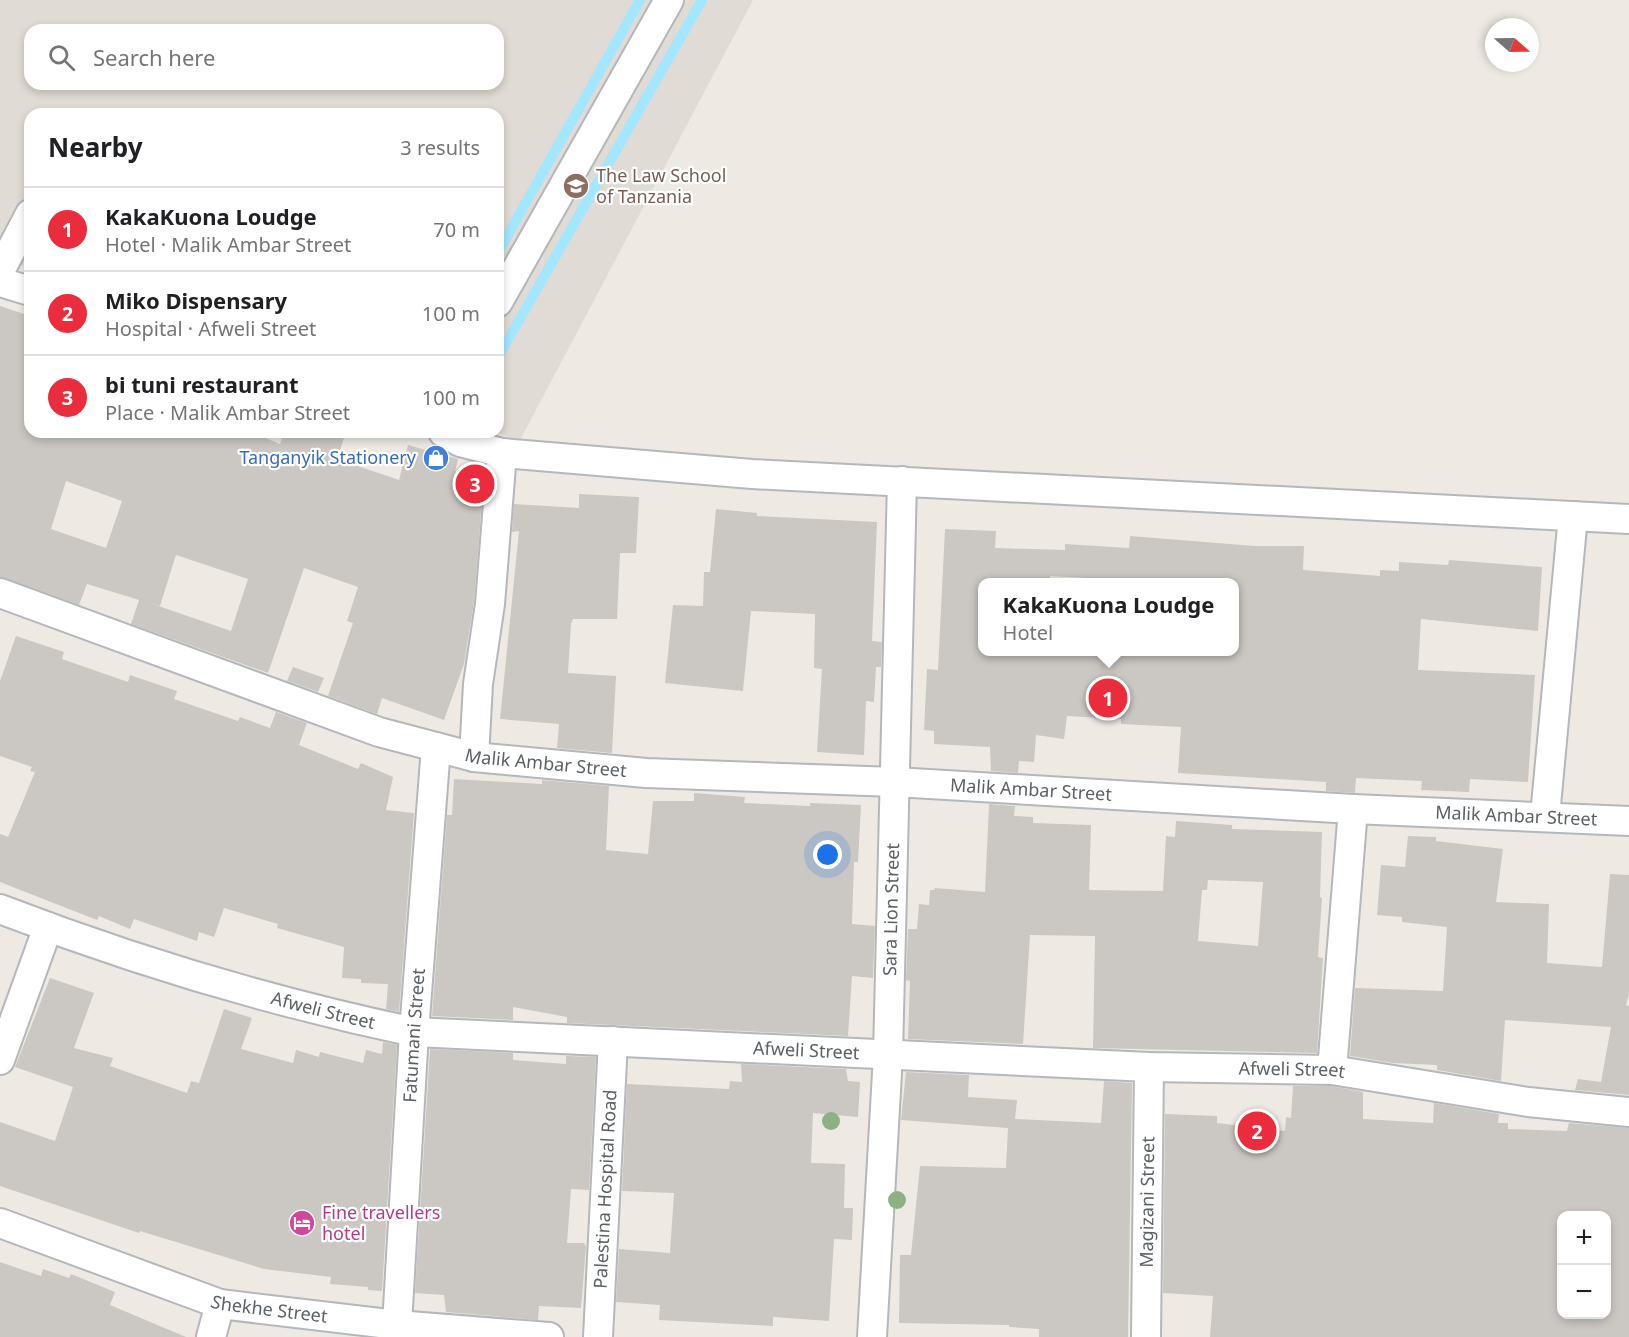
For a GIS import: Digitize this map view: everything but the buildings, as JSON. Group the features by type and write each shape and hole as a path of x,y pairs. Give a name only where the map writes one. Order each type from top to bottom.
{"street":[{"path":"504,291 669,0"},
{"path":"0,271 24,225"},
{"path":"0,282 24,289"},
{"path":"453,438 460,442 502,453 752,474 1629,519"},
{"path":"474,757 477,684 490,604 502,453"},
{"name":"Sara Lion Street","path":"872,1337 888,1055 902,481"},
{"path":"1545,816 1573,516"},
{"name":"Malik Ambar Street","path":"0,593 379,732 474,757 645,772 895,782 1353,809 1629,821"},
{"name":"Fatumani Street","path":"397,1325 414,1032 436,747"},
{"path":"1332,1070 1353,809"},
{"name":"Afweli Street","path":"0,909 120,954 232,988 305,1008 414,1032 1149,1066 1332,1070 1528,1102 1629,1112"},
{"path":"0,1060 48,927"},
{"name":"Palestina Hospital Road","path":"598,1337 613,1041"},
{"name":"Magizani Street","path":"1146,1337 1149,1066"},
{"name":"Shekhe Street","path":"0,1223 220,1304 345,1328 397,1325 549,1337"},
{"path":"212,1337 220,1304"}],"shaded area":[{"name":"The Law School of Tanzania","path":"0,0 753,0 519,442 504,435 504,108 24,108 24,266 0,258"}],"waterway":[{"path":"504,241 640,0"},
{"path":"504,346 702,0"}],"place":[{"name":"The Law School of Tanzania","path":"576,186"},
{"name":"Tanganyik Stationery","path":"436,458"},
{"name":"bi tuni restaurant","path":"475,484"},
{"name":"KakaKuona Loudge","path":"1108,698"},
{"name":"Miko Dispensary","path":"1257,1131"},
{"name":"Fine travellers hotel","path":"302,1223"}]}
